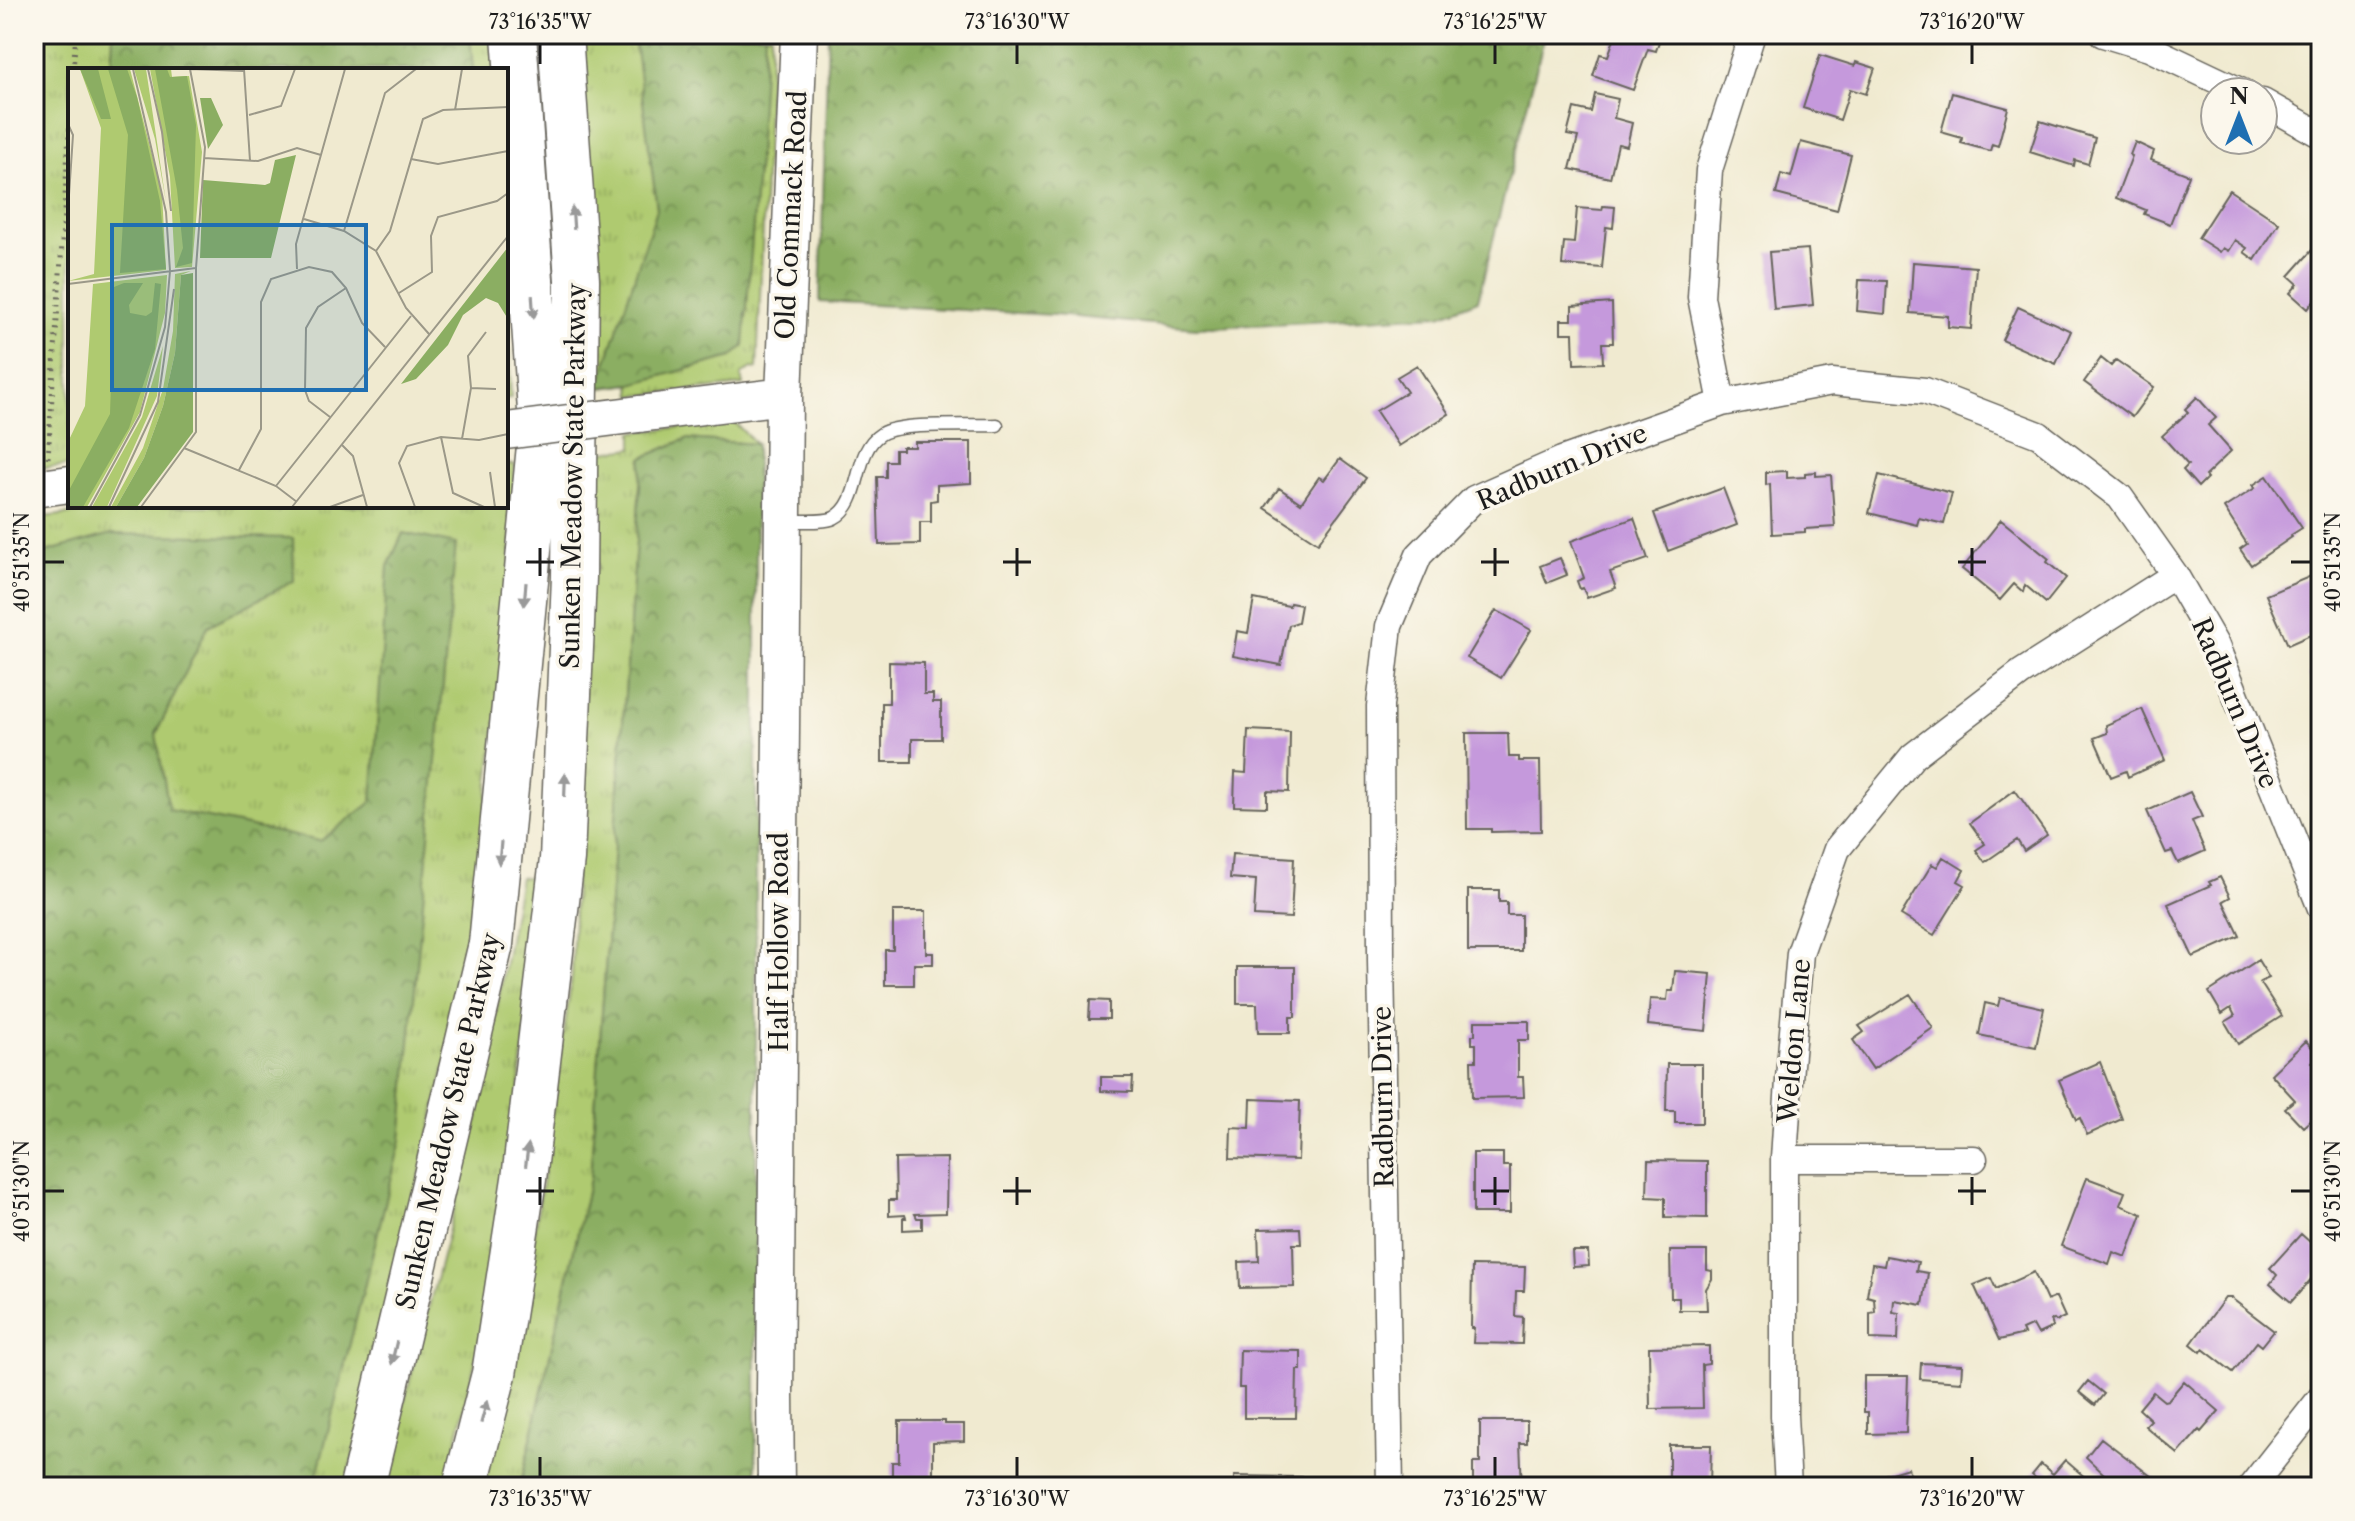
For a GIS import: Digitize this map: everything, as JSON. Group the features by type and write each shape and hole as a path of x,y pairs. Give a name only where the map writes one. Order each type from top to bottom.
{"highway":[{"name":"Sunken Meadow State Parkway","path":"362,1487 491,944 541,425 514,34"},
{"name":"Sunken Meadow State Parkway","path":"465,1487 494,1374 524,1179 562,859 574,577 577,280 560,34"}],"street":[{"name":"Old Commack Road","path":"784,396 799,34"},
{"path":"1722,403 1701,297 1709,170 1752,34"},
{"path":"2103,34 2152,41 2214,76"},
{"path":"2279,109 2321,135"},
{"name":"Radburn Drive","path":"1390,1487 1381,976 1380,706 1389,626 1419,555 1474,499 1562,460 1722,403 1832,382 1925,391 2039,435 2120,497 2175,575 2216,646 2321,908"},
{"path":"508,431 784,396"},
{"name":"Half Hollow Road","path":"776,1487 784,396"},
{"name":"Weldon Lane","path":"1788,1487 1784,1416 1784,1159 1800,953 1837,849 1913,756 2021,673 2175,575"},
{"path":"1784,1159 1974,1159"},
{"path":"2251,1487 2321,1398"}],"lane":[{"path":"783,521 832,519 846,508 868,447 881,434 908,428 997,425"}],"path":[{"path":"73,68 76,34"},
{"path":"50,487 68,157"}],"green space":[{"path":"34,34 499,34 500,68 68,68 68,465 34,469"},
{"path":"113,34 470,34 473,68 111,68"},
{"path":"577,34 771,34 757,369 752,368 741,375 743,385 632,396 631,384 587,390"},
{"path":"634,34 765,34 744,346 732,357 632,384 598,388 657,209"},
{"path":"828,34 1545,34 1478,300 1440,315 1196,328 1053,315 820,302"},
{"path":"508,312 511,398 508,399"},
{"path":"734,422 756,444 686,439 642,458 590,1179 520,1487 484,1487 532,1252 572,977 585,570 598,569 591,512 589,454 633,448 633,432"},
{"path":"686,439 756,444 756,1487 520,1487 590,1179 642,458"},
{"path":"515,464 508,617 467,974 346,1487 34,1487 34,518 125,508 508,508 508,465"},
{"path":"403,533 456,544 401,1140 314,1487 34,1487 34,558 38,554 112,534 293,538 294,581 208,626 156,734 169,810 320,841 372,802 388,566"},
{"path":"520,877 541,878 515,1130 479,1345 446,1487 377,1487 401,1415 478,1117"}],"building":[{"path":"1616,34 1648,34 1660,38 1656,51 1648,49 1633,90 1593,76 1600,54 1608,56"},
{"path":"2317,34 2321,34 2321,49 2312,43"},
{"path":"1820,55 1855,66 1856,62 1875,68 1866,94 1850,89 1840,120 1803,108"},
{"path":"1952,93 2008,108 1998,146 1992,144 1990,151 1961,143 1962,138 1941,132"},
{"path":"1595,94 1618,99 1614,118 1632,123 1627,146 1618,144 1610,178 1570,169 1578,137 1567,135 1574,108 1591,112"},
{"path":"2040,121 2095,138 2088,164 2075,160 2074,166 2030,152"},
{"path":"1801,142 1851,155 1837,210 1776,194 1781,174 1791,177"},
{"path":"2135,142 2154,151 2151,160 2189,175 2170,224 2116,198"},
{"path":"2229,190 2279,223 2255,260 2244,252 2247,248 2235,240 2228,251 2223,248 2220,252 2198,238"},
{"path":"1603,206 1615,207 1613,228 1606,227 1602,268 1562,265 1564,242 1574,243 1577,208 1602,210"},
{"path":"1808,249 1813,305 1774,309 1769,252"},
{"path":"2313,249 2321,256 2321,305 2315,300 2308,309 2290,293 2298,284 2289,276"},
{"path":"1913,262 1976,267 1971,329 1948,327 1948,316 1910,313"},
{"path":"1859,280 1887,281 1885,314 1857,311"},
{"path":"1612,303 1613,343 1602,343 1603,363 1574,364 1573,333 1561,333 1561,320 1572,320 1572,306"},
{"path":"2018,307 2071,331 2056,364 2002,340"},
{"path":"2101,358 2111,366 2116,360 2154,387 2132,417 2084,382"},
{"path":"1417,365 1449,414 1399,446 1376,411 1407,392 1397,377"},
{"path":"2197,397 2216,418 2208,425 2231,451 2198,487 2183,470 2188,465 2162,436 2188,412 2185,409"},
{"path":"915,442 971,442 971,483 937,485 937,500 931,501 931,522 920,522 920,544 879,545 877,477 886,477 886,461 895,461 895,450 915,447"},
{"path":"1340,459 1366,478 1318,543 1265,508 1279,488 1301,503 1319,477 1324,480"},
{"path":"1787,471 1787,478 1805,477 1805,473 1816,472 1816,476 1831,475 1835,527 1772,534 1770,484 1766,485 1766,472"},
{"path":"1879,475 1952,493 1944,524 1919,518 1917,525 1869,513"},
{"path":"2267,476 2302,528 2251,565 2240,549 2247,544 2224,508 2255,488 2253,485"},
{"path":"1723,488 1737,525 1668,551 1654,513"},
{"path":"1634,518 1648,559 1610,572 1616,588 1587,598 1577,581 1584,578 1571,541"},
{"path":"2001,520 2049,559 2047,562 2066,578 2046,603 2025,585 2023,592 2014,584 2000,600 1962,569"},
{"path":"1560,558 1567,575 1547,583 1540,566"},
{"path":"2316,574 2321,586 2321,651 2313,641 2315,633 2288,645 2266,595"},
{"path":"1254,599 1289,606 1290,603 1301,605 1298,622 1289,625 1281,665 1233,656 1237,631 1248,633"},
{"path":"1496,610 1531,630 1501,678 1467,658"},
{"path":"889,662 924,663 924,694 933,694 933,702 941,702 941,739 912,739 912,762 882,762 882,703 889,703"},
{"path":"2321,670 2321,703 2309,675"},
{"path":"2142,709 2165,760 2128,777 2126,771 2111,777 2094,738 2107,733 2106,725"},
{"path":"1248,730 1290,732 1289,792 1267,791 1267,807 1234,806 1235,772 1246,773"},
{"path":"1466,733 1508,733 1509,757 1519,757 1519,761 1540,761 1541,831 1467,829"},
{"path":"2015,790 2047,835 2024,851 2017,840 1985,862 1976,850 1985,844 1970,823"},
{"path":"2190,792 2202,817 2192,821 2205,851 2178,863 2172,851 2166,853 2147,811"},
{"path":"1232,854 1294,858 1291,918 1254,916 1256,880 1230,878"},
{"path":"1943,857 1964,870 1958,881 1965,885 1934,935 1901,915 1932,864 1937,867"},
{"path":"2220,877 2230,897 2223,901 2240,936 2193,957 2168,904 2211,885 2209,882"},
{"path":"1468,890 1499,890 1499,902 1507,902 1507,915 1521,915 1521,951 1468,951"},
{"path":"893,911 926,911 926,953 933,953 933,964 914,964 914,985 885,985 885,950 893,950"},
{"path":"2258,960 2269,978 2260,982 2282,1016 2238,1044 2225,1022 2235,1016 2231,1008 2222,1014 2209,992"},
{"path":"1237,967 1295,967 1295,1017 1290,1017 1290,1033 1258,1033 1257,1004 1237,1004"},
{"path":"1675,971 1711,974 1706,1031 1648,1025 1650,999 1667,1000 1668,991 1673,991"},
{"path":"1910,994 1933,1028 1873,1069 1853,1040 1864,1032 1859,1026"},
{"path":"2000,998 2044,1008 2036,1047 1979,1035 1985,1003 1998,1006"},
{"path":"1090,1000 1109,1001 1109,1019 1089,1019"},
{"path":"1475,1021 1529,1021 1529,1040 1518,1040 1518,1077 1523,1077 1524,1097 1472,1098 1471,1061 1476,1061 1476,1044 1472,1044"},
{"path":"2306,1041 2319,1055 2312,1062 2321,1072 2321,1111 2303,1127 2285,1108 2295,1100 2271,1074"},
{"path":"2100,1062 2122,1119 2087,1135 2080,1118 2076,1120 2059,1080"},
{"path":"1667,1064 1702,1064 1702,1123 1675,1123 1675,1111 1666,1111"},
{"path":"1101,1077 1133,1077 1132,1092 1101,1091"},
{"path":"1251,1099 1300,1101 1298,1160 1230,1158 1231,1127 1250,1128"},
{"path":"1473,1153 1503,1153 1503,1166 1510,1166 1510,1213 1473,1213"},
{"path":"947,1158 946,1213 915,1214 917,1218 922,1218 922,1229 903,1230 905,1215 889,1216 889,1200 896,1200 895,1159"},
{"path":"1648,1160 1707,1161 1707,1218 1665,1217 1665,1198 1647,1197"},
{"path":"2087,1178 2125,1192 2120,1205 2142,1214 2126,1257 2113,1252 2109,1264 2061,1246"},
{"path":"1300,1228 1301,1244 1293,1244 1294,1287 1240,1288 1239,1262 1259,1261 1258,1229"},
{"path":"2301,1234 2321,1252 2321,1268 2291,1302 2270,1284 2277,1275 2270,1268"},
{"path":"1572,1251 1588,1251 1589,1266 1573,1267"},
{"path":"1670,1251 1707,1251 1707,1270 1712,1271 1712,1279 1706,1289 1707,1310 1679,1310 1679,1298 1671,1298"},
{"path":"1886,1256 1918,1262 1916,1271 1928,1273 1923,1305 1894,1300 1893,1312 1899,1313 1898,1340 1870,1339 1870,1313 1875,1312 1874,1298 1867,1296 1872,1264 1884,1266"},
{"path":"1472,1266 1525,1267 1524,1291 1516,1291 1515,1316 1523,1317 1522,1344 1473,1343"},
{"path":"2034,1272 2047,1301 2056,1297 2065,1317 2051,1320 2053,1327 2038,1334 2033,1325 2022,1330 2024,1334 1999,1340 1974,1285 1991,1278 1996,1289"},
{"path":"2225,1298 2231,1298 2274,1331 2262,1346 2257,1342 2233,1372 2203,1349 2201,1352 2191,1344"},
{"path":"1709,1346 1709,1364 1702,1365 1703,1408 1650,1409 1649,1347"},
{"path":"1240,1350 1301,1351 1301,1370 1297,1370 1296,1418 1244,1418 1244,1388 1239,1388"},
{"path":"1921,1363 1962,1365 1961,1382 1920,1379"},
{"path":"1864,1376 1908,1376 1906,1433 1868,1434 1868,1412 1864,1412"},
{"path":"2088,1381 2104,1394 2095,1405 2079,1392"},
{"path":"2184,1381 2219,1411 2178,1454 2145,1426 2151,1420 2139,1409 2153,1392 2164,1401 2168,1400"},
{"path":"899,1421 964,1424 964,1441 933,1442 933,1477 892,1477 892,1462 899,1462"},
{"path":"1480,1421 1527,1421 1527,1443 1520,1443 1522,1487 1473,1487 1473,1463 1480,1463"},
{"path":"2101,1438 2156,1480 2151,1487 2096,1487 2105,1475 2086,1457"},
{"path":"1669,1445 1711,1445 1710,1487 1669,1487"},
{"path":"2065,1460 2087,1479 2080,1487 2056,1487 2048,1480 2044,1485 2032,1475 2041,1464 2053,1474"},
{"path":"1908,1468 1914,1487 1870,1487 1868,1480"},
{"path":"1234,1476 1302,1477 1302,1487 1234,1487"}]}
